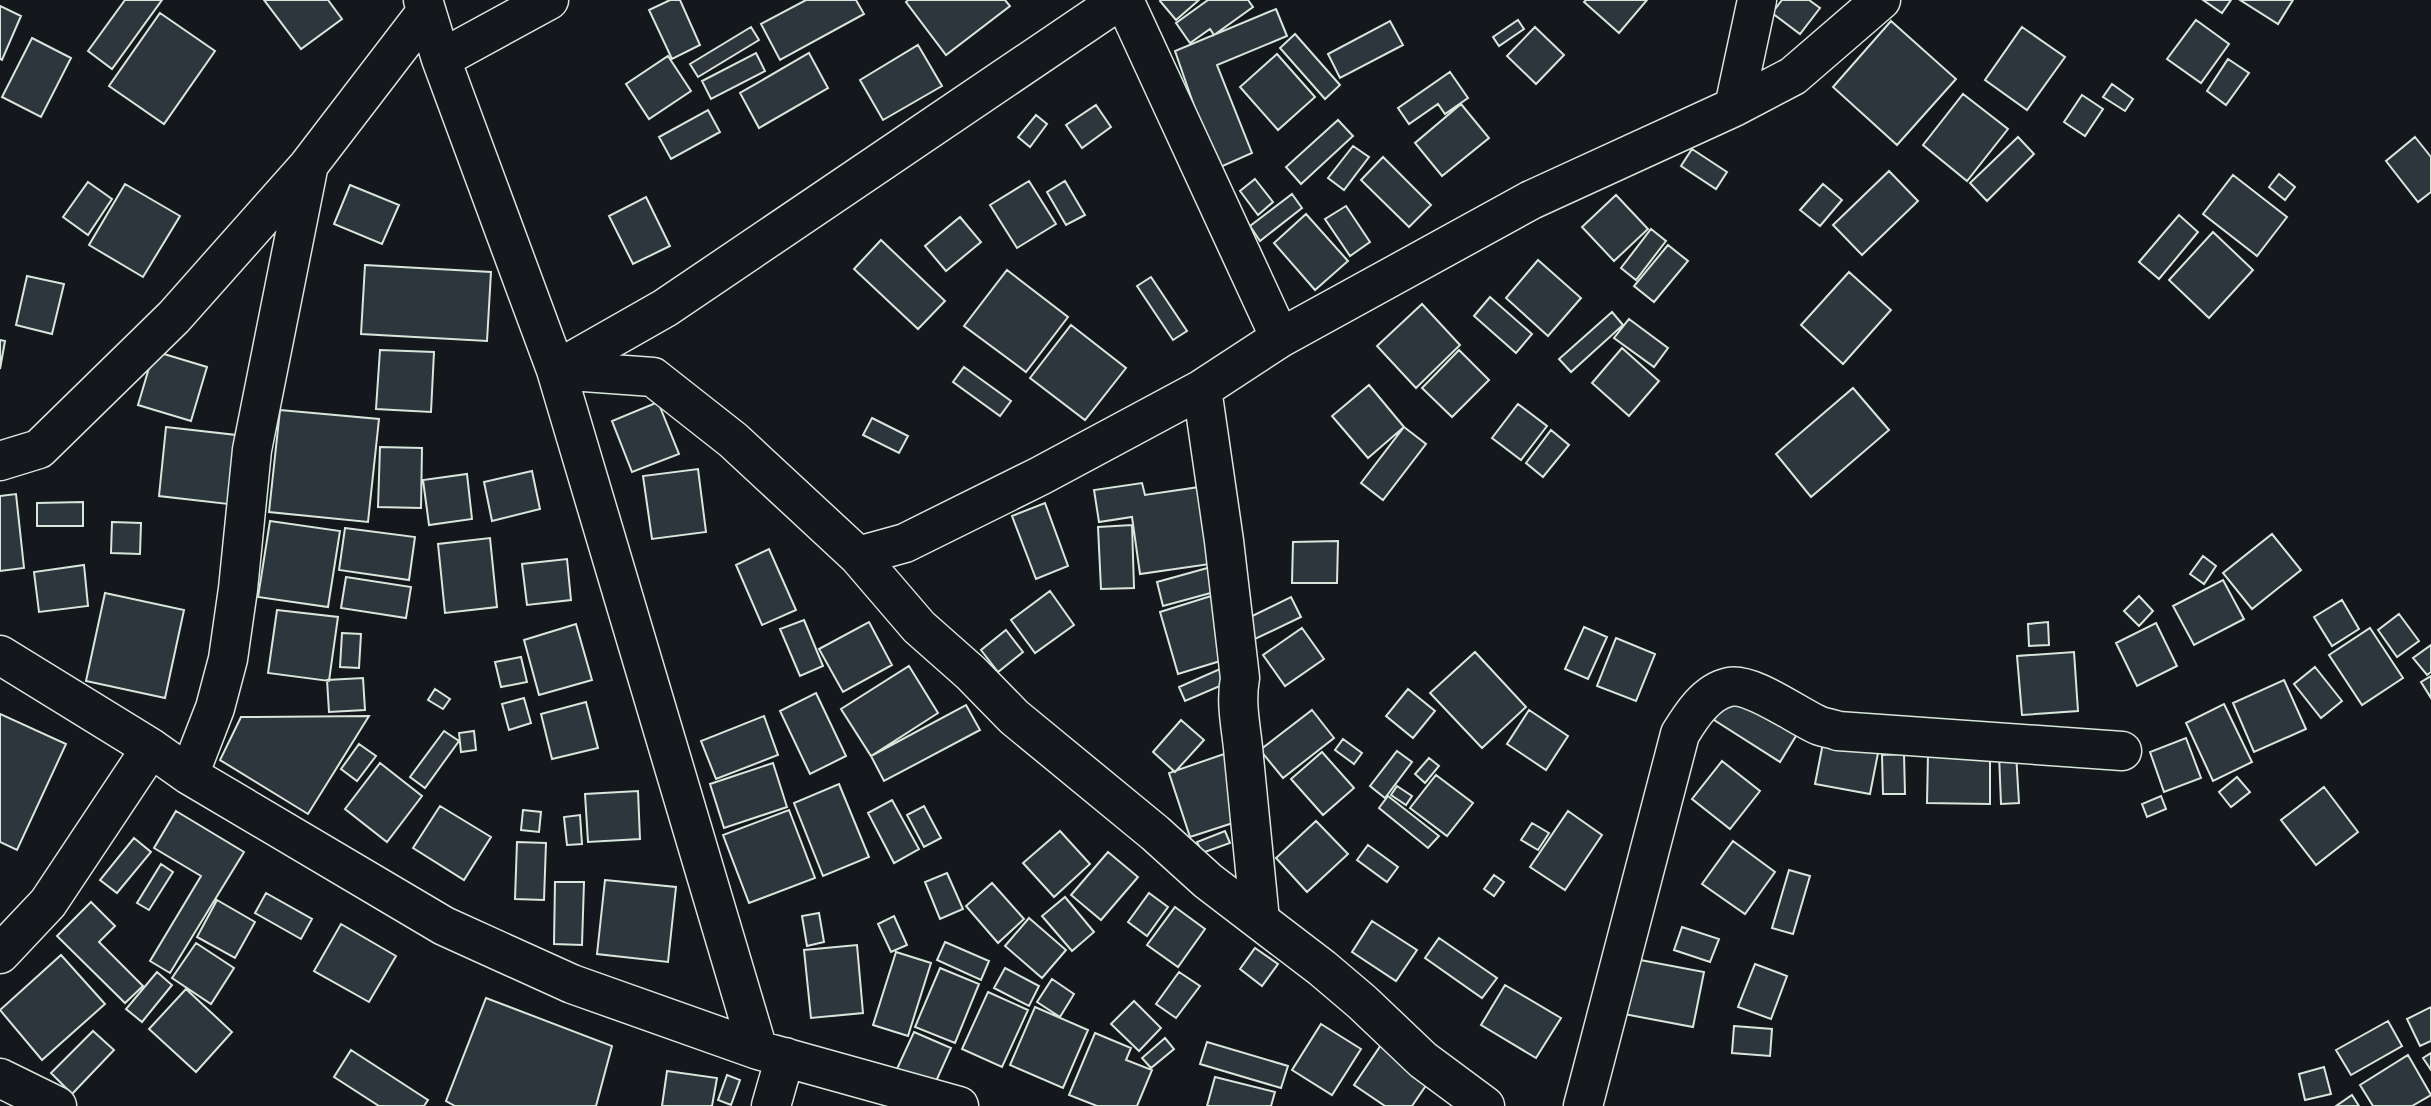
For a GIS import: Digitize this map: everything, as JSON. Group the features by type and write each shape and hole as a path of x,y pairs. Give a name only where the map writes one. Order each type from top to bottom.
{"street":[{"path":"441,59 549,0"},
{"path":"556,370 665,308 1122,0 1280,338"},
{"path":"1734,107 1757,0"},
{"path":"858,556 919,537 1082,455 1202,389 1280,338 1531,200 1734,107 1793,76 1881,0"},
{"path":"424,6 556,370 772,1053 771,1106"},
{"path":"0,461 39,449 174,317 308,166 424,6"},
{"path":"189,775 215,708 228,659 252,450 308,166"},
{"path":"556,370 653,377 733,440 858,556 919,627 1014,717 1155,833 1208,881 1352,994 1423,1060 1485,1106"},
{"path":"1202,389 1238,663 1238,722 1244,750 1260,920"},
{"path":"0,655 151,748 189,775 444,926 572,984 772,1053 959,1106"},
{"path":"1583,1106 1680,734 1700,705 1714,693 1729,687 1743,687 1819,725 1838,731 2122,751"},
{"path":"0,954 48,903 151,748"},
{"path":"0,1078 57,1106"}],"building":[{"path":"125,0 162,0 112,69 88,51"},
{"path":"264,0 328,0 342,19 301,49"},
{"path":"670,0 680,0 700,45 672,59 649,10"},
{"path":"806,0 856,0 864,14 780,60 761,24"},
{"path":"1005,0 1010,6 946,55 906,2"},
{"path":"1161,0 1199,0 1176,20"},
{"path":"1208,0 1248,0 1253,7 1214,35 1210,29 1190,43 1176,23"},
{"path":"1647,0 1619,33 1584,2"},
{"path":"1782,0 1809,0 1820,8 1800,34 1772,13"},
{"path":"2203,0 2231,0 2222,13"},
{"path":"2240,0 2293,0 2278,24"},
{"path":"0,6 21,16 2,60 0,59"},
{"path":"1276,9 1287,36 1217,65 1252,153 1216,169 1175,51"},
{"path":"160,13 215,51 164,124 109,86"},
{"path":"1518,20 1524,29 1499,46 1493,37"},
{"path":"2196,20 2229,44 2201,83 2167,59"},
{"path":"1390,21 1403,45 1340,78 1328,54"},
{"path":"1891,21 1956,79 1897,145 1833,87"},
{"path":"751,27 759,40 698,77 690,64"},
{"path":"1535,27 1564,55 1536,84 1507,56"},
{"path":"2022,27 2065,57 2027,110 1985,80"},
{"path":"1295,34 1340,85 1325,99 1280,48"},
{"path":"32,38 71,58 41,117 2,97"},
{"path":"918,45 942,86 883,120 860,80"},
{"path":"756,53 765,71 711,99 702,81"},
{"path":"809,53 828,88 759,128 740,93"},
{"path":"1277,54 1315,97 1278,130 1240,87"},
{"path":"668,56 691,91 649,119 626,84"},
{"path":"2228,59 2249,73 2226,105 2207,91"},
{"path":"1450,72 1468,98 1445,114 1438,104 1409,124 1398,108"},
{"path":"2112,84 2133,99 2125,111 2103,97"},
{"path":"1963,94 2008,129 1967,181 1923,145"},
{"path":"2082,95 2103,109 2085,136 2064,122"},
{"path":"1461,104 1489,138 1442,176 1415,143"},
{"path":"1096,105 1111,127 1082,148 1066,125"},
{"path":"708,110 720,132 671,159 659,137"},
{"path":"1036,115 1047,124 1030,147 1018,137"},
{"path":"1338,120 1353,136 1301,184 1286,167"},
{"path":"2018,137 2034,154 1987,201 1970,183"},
{"path":"2415,137 2431,157 2431,192 2418,202 2386,161"},
{"path":"1353,146 1369,157 1344,190 1328,178"},
{"path":"1692,149 1727,172 1716,189 1681,166"},
{"path":"1383,157 1431,205 1409,227 1361,180"},
{"path":"1889,171 1918,201 1862,255 1833,225"},
{"path":"2279,174 2295,187 2285,200 2269,187"},
{"path":"2233,175 2287,217 2257,256 2203,214"},
{"path":"1255,179 1273,202 1258,215 1240,191"},
{"path":"1029,181 1056,224 1017,248 990,205"},
{"path":"1065,181 1085,215 1066,225 1047,192"},
{"path":"88,182 112,199 88,235 63,217"},
{"path":"125,184 180,216 143,277 89,245"},
{"path":"1823,184 1842,200 1820,226 1800,210"},
{"path":"350,185 399,205 382,244 334,224"},
{"path":"1292,194 1302,208 1260,241 1250,226"},
{"path":"1616,195 1648,229 1614,261 1582,227"},
{"path":"646,197 670,246 633,264 609,216"},
{"path":"1346,206 1370,242 1350,256 1325,219"},
{"path":"1306,214 1348,261 1315,290 1274,243"},
{"path":"2179,215 2198,232 2159,279 2139,262"},
{"path":"960,217 981,242 946,271 925,246"},
{"path":"1651,229 1666,241 1636,280 1621,268"},
{"path":"2213,232 2253,270 2209,318 2169,280"},
{"path":"881,240 945,301 918,329 854,269"},
{"path":"1668,245 1688,261 1654,302 1634,286"},
{"path":"1538,260 1581,298 1548,336 1506,298"},
{"path":"365,265 491,272 487,341 361,334"},
{"path":"1007,270 1068,317 1026,372 964,326"},
{"path":"1849,272 1891,310 1843,364 1801,325"},
{"path":"27,276 64,284 52,334 16,325"},
{"path":"1151,277 1187,331 1173,340 1137,286"},
{"path":"1490,297 1532,334 1516,353 1474,316"},
{"path":"1422,304 1460,345 1416,388 1377,346"},
{"path":"1612,312 1623,325 1571,372 1559,359"},
{"path":"1629,319 1668,348 1654,367 1614,338"},
{"path":"1071,325 1126,368 1085,420 1030,378"},
{"path":"0,340 5,341 0,369"},
{"path":"1622,348 1659,381 1629,416 1592,383"},
{"path":"380,350 434,352 431,412 376,409"},
{"path":"1459,350 1489,380 1452,417 1422,388"},
{"path":"154,351 207,367 191,421 138,405"},
{"path":"964,367 1011,401 1000,416 953,382"},
{"path":"1369,385 1404,427 1368,458 1332,416"},
{"path":"1853,388 1889,430 1811,497 1776,454"},
{"path":"658,402 679,454 632,472 612,421"},
{"path":"1518,404 1547,426 1521,460 1492,438"},
{"path":"280,410 379,419 368,522 269,512"},
{"path":"872,418 908,436 899,453 863,435"},
{"path":"166,427 236,435 228,504 159,496"},
{"path":"1404,427 1426,444 1383,500 1361,483"},
{"path":"1551,430 1569,445 1543,477 1526,463"},
{"path":"380,447 422,448 421,508 378,507"},
{"path":"698,469 706,532 652,539 643,476"},
{"path":"532,471 540,509 492,521 484,482"},
{"path":"467,474 472,519 429,525 423,480"},
{"path":"1142,483 1145,495 1206,486 1217,563 1140,574 1132,517 1099,522 1094,490"},
{"path":"16,494 24,568 0,571 0,496"},
{"path":"83,502 83,526 37,526 37,503"},
{"path":"1045,503 1068,566 1036,579 1012,516"},
{"path":"270,521 340,531 328,607 258,597"},
{"path":"112,522 141,523 140,554 111,553"},
{"path":"1132,525 1134,588 1101,589 1098,527"},
{"path":"345,528 415,537 409,580 339,570"},
{"path":"2272,534 2301,570 2252,609 2223,573"},
{"path":"490,538 497,607 445,613 438,544"},
{"path":"1338,541 1337,583 1292,583 1293,542"},
{"path":"769,549 796,610 762,625 736,565"},
{"path":"2203,556 2216,566 2204,584 2190,574"},
{"path":"567,559 571,600 527,605 522,564"},
{"path":"84,565 88,606 39,612 34,572"},
{"path":"1211,567 1218,591 1163,606 1157,582"},
{"path":"346,577 411,587 406,618 341,608"},
{"path":"2223,580 2244,619 2194,645 2173,606"},
{"path":"1050,591 1074,625 1035,653 1011,620"},
{"path":"105,593 184,610 165,698 86,681"},
{"path":"1211,596 1230,658 1178,674 1160,612"},
{"path":"2139,596 2153,611 2139,626 2124,611"},
{"path":"1291,597 1301,617 1255,639 1246,619"},
{"path":"2342,600 2359,629 2332,646 2314,617"},
{"path":"277,610 338,617 329,681 268,673"},
{"path":"2399,614 2419,641 2397,657 2378,630"},
{"path":"804,620 823,666 800,676 780,629"},
{"path":"869,622 892,665 843,692 819,649"},
{"path":"2048,622 2049,645 2029,646 2028,624"},
{"path":"2156,623 2177,666 2137,686 2116,643"},
{"path":"576,624 592,680 539,695 524,640"},
{"path":"1584,627 1607,637 1588,679 1565,669"},
{"path":"1302,628 1324,659 1285,686 1263,655"},
{"path":"2370,628 2403,678 2362,705 2329,655"},
{"path":"1006,630 1023,652 998,672 981,650"},
{"path":"342,633 361,634 359,668 340,667"},
{"path":"1616,638 1655,654 1636,701 1597,686"},
{"path":"2431,645 2431,672 2427,675 2413,658"},
{"path":"1475,652 1526,707 1482,748 1430,693"},
{"path":"2074,652 2078,711 2022,715 2017,656"},
{"path":"521,657 527,682 501,687 495,662"},
{"path":"909,666 938,713 871,756 841,709"},
{"path":"2315,667 2342,701 2321,718 2294,684"},
{"path":"1220,669 1227,683 1185,701 1179,687"},
{"path":"2431,676 2431,698 2421,682"},
{"path":"363,678 365,710 329,712 327,680"},
{"path":"2284,680 2306,729 2254,752 2233,703"},
{"path":"435,689 450,699 443,709 428,700"},
{"path":"1408,689 1435,711 1413,738 1386,716"},
{"path":"1733,689 1799,731 1780,762 1714,720"},
{"path":"816,693 846,756 810,774 780,711"},
{"path":"524,698 531,723 509,730 502,704"},
{"path":"586,702 598,748 552,759 541,714"},
{"path":"2224,704 2252,762 2213,781 2186,723"},
{"path":"966,705 980,730 884,781 871,756"},
{"path":"1312,710 1334,738 1283,778 1260,750"},
{"path":"1529,710 1568,736 1546,770 1507,744"},
{"path":"0,714 66,744 17,850 0,842"},
{"path":"369,716 308,814 220,760 241,717"},
{"path":"764,716 778,755 716,779 701,741"},
{"path":"1181,720 1204,740 1175,772 1153,752"},
{"path":"444,731 459,741 425,788 410,777"},
{"path":"474,731 476,750 461,752 459,733"},
{"path":"1824,738 1879,748 1870,794 1815,784"},
{"path":"2186,738 2201,778 2164,792 2150,752"},
{"path":"1343,739 1362,753 1354,764 1335,750"},
{"path":"359,744 376,756 357,781 341,769"},
{"path":"1397,751 1412,762 1385,798 1370,786"},
{"path":"1322,752 1354,788 1323,815 1291,779"},
{"path":"1928,753 1990,754 1990,804 1927,803"},
{"path":"2016,753 2019,803 2001,804 1999,754"},
{"path":"1224,754 1245,819 1190,837 1169,773"},
{"path":"1904,754 1905,794 1883,794 1882,755"},
{"path":"1429,758 1439,766 1425,783 1415,774"},
{"path":"1722,761 1760,791 1730,829 1692,799"},
{"path":"380,763 422,796 387,842 345,809"},
{"path":"773,763 787,807 724,828 710,784"},
{"path":"1436,775 1473,803 1447,836 1410,808"},
{"path":"2237,777 2250,792 2231,807 2219,792"},
{"path":"839,784 869,857 823,876 794,803"},
{"path":"1397,786 1412,796 1406,805 1391,795"},
{"path":"2324,787 2358,832 2316,865 2281,820"},
{"path":"638,791 640,839 588,842 585,794"},
{"path":"1388,796 1439,836 1428,848 1379,808"},
{"path":"2161,796 2166,809 2147,817 2142,804"},
{"path":"892,800 919,849 894,863 868,813"},
{"path":"440,806 491,837 464,880 413,848"},
{"path":"924,806 941,838 924,847 907,815"},
{"path":"523,810 541,812 539,832 521,830"},
{"path":"789,810 815,878 749,903 723,835"},
{"path":"176,811 244,852 170,973 150,961 201,876 154,848"},
{"path":"1568,811 1602,835 1565,890 1530,867"},
{"path":"580,815 582,844 567,845 564,817"},
{"path":"1316,821 1348,854 1307,892 1276,858"},
{"path":"1532,823 1549,833 1538,850 1521,840"},
{"path":"1060,831 1090,864 1054,897 1023,863"},
{"path":"1225,831 1230,843 1202,853 1197,842"},
{"path":"134,838 151,852 117,893 100,880"},
{"path":"1733,841 1775,872 1745,914 1702,884"},
{"path":"517,842 546,843 544,900 515,899"},
{"path":"1368,845 1398,867 1387,882 1357,860"},
{"path":"1108,852 1138,877 1101,920 1071,895"},
{"path":"161,864 173,872 149,910 137,903"},
{"path":"1789,870 1810,876 1793,934 1772,928"},
{"path":"947,873 963,909 940,919 925,882"},
{"path":"1494,875 1504,882 1494,896 1484,889"},
{"path":"605,880 676,887 668,962 597,954"},
{"path":"555,882 584,882 582,945 554,944"},
{"path":"992,883 1024,919 998,943 966,906"},
{"path":"266,893 312,919 301,939 255,913"},
{"path":"1149,893 1168,907 1147,936 1128,922"},
{"path":"1065,897 1094,932 1072,951 1042,916"},
{"path":"217,900 255,922 235,958 197,937"},
{"path":"91,902 115,926 99,942 143,986 125,1003 57,936"},
{"path":"1175,907 1205,929 1178,967 1147,945"},
{"path":"819,913 824,942 807,946 802,916"},
{"path":"894,916 907,945 891,952 878,924"},
{"path":"1029,918 1066,950 1042,978 1005,946"},
{"path":"1372,921 1417,950 1396,981 1352,952"},
{"path":"341,924 396,956 369,1002 314,971"},
{"path":"1682,927 1719,939 1710,962 1674,950"},
{"path":"1439,938 1497,978 1482,998 1425,958"},
{"path":"945,942 989,961 981,980 937,960"},
{"path":"196,943 234,968 211,1004 172,978"},
{"path":"857,945 863,1013 811,1018 804,950"},
{"path":"1255,948 1278,964 1262,986 1240,969"},
{"path":"896,952 931,963 908,1036 873,1025"},
{"path":"61,955 105,1004 42,1060 0,1010"},
{"path":"1635,959 1704,972 1693,1027 1624,1014"},
{"path":"1755,964 1787,976 1771,1019 1738,1007"},
{"path":"940,968 979,984 955,1043 915,1027"},
{"path":"1005,968 1039,986 1029,1006 994,988"},
{"path":"157,972 172,985 142,1022 126,1009"},
{"path":"1179,972 1200,986 1176,1018 1156,1004"},
{"path":"1052,979 1074,994 1060,1017 1037,1002"},
{"path":"1505,985 1561,1018 1536,1058 1481,1025"},
{"path":"186,989 232,1032 196,1072 149,1029"},
{"path":"988,992 1028,1010 1002,1067 962,1049"},
{"path":"486,998 612,1046 596,1106 455,1106 446,1101"},
{"path":"1134,1001 1161,1028 1139,1051 1111,1024"},
{"path":"1035,1007 1088,1030 1063,1088 1010,1065"},
{"path":"2431,1007 2431,1041 2420,1046 2407,1019"},
{"path":"2388,1021 2402,1046 2351,1075 2336,1050"},
{"path":"1321,1024 1361,1049 1332,1095 1292,1070"},
{"path":"1734,1026 1772,1029 1770,1056 1732,1053"},
{"path":"93,1031 114,1050 72,1094 51,1073"},
{"path":"914,1032 951,1048 933,1088 896,1071"},
{"path":"1095,1033 1131,1048 1126,1060 1152,1070 1137,1106 1097,1106 1069,1095"},
{"path":"1165,1038 1174,1049 1151,1068 1142,1058"},
{"path":"1207,1042 1288,1066 1281,1088 1200,1064"},
{"path":"1381,1045 1431,1078 1412,1106 1385,1106 1354,1085"},
{"path":"351,1050 428,1100 424,1106 379,1106 334,1077"},
{"path":"2431,1053 2431,1070 2423,1058"},
{"path":"2408,1055 2431,1095 2412,1106 2373,1106 2360,1085"},
{"path":"2324,1067 2331,1094 2305,1100 2299,1074"},
{"path":"667,1071 717,1078 712,1106 662,1106"},
{"path":"727,1075 740,1080 731,1105 718,1100"},
{"path":"1215,1077 1275,1092 1271,1106 1207,1106"},
{"path":"2352,1095 2359,1106 2336,1106"}]}
